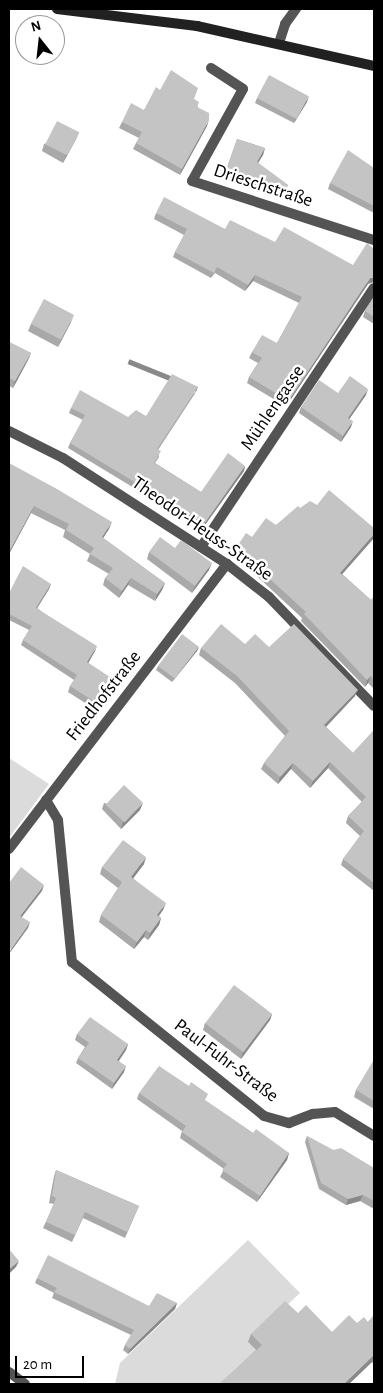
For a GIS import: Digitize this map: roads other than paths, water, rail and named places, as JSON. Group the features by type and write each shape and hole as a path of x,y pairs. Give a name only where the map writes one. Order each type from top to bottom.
{"street":[{"path":"57,9 197,26 374,66"},
{"path":"279,43 285,24 296,9"},
{"name":"Drieschstraße","path":"211,68 243,89 192,181 374,240"},
{"name":"Mühlengasse","path":"201,547 374,288"},
{"name":"Theodor-Heuss-Straße","path":"9,431 63,458 227,564 269,597 374,706"},
{"name":"Friedhofstraße","path":"9,849 227,564"},
{"name":"Paul-Fuhr-Straße","path":"46,800 58,820 72,962 264,1116 289,1123 313,1114 335,1112 374,1136"},
{"path":"9,1372 25,1384"}]}
